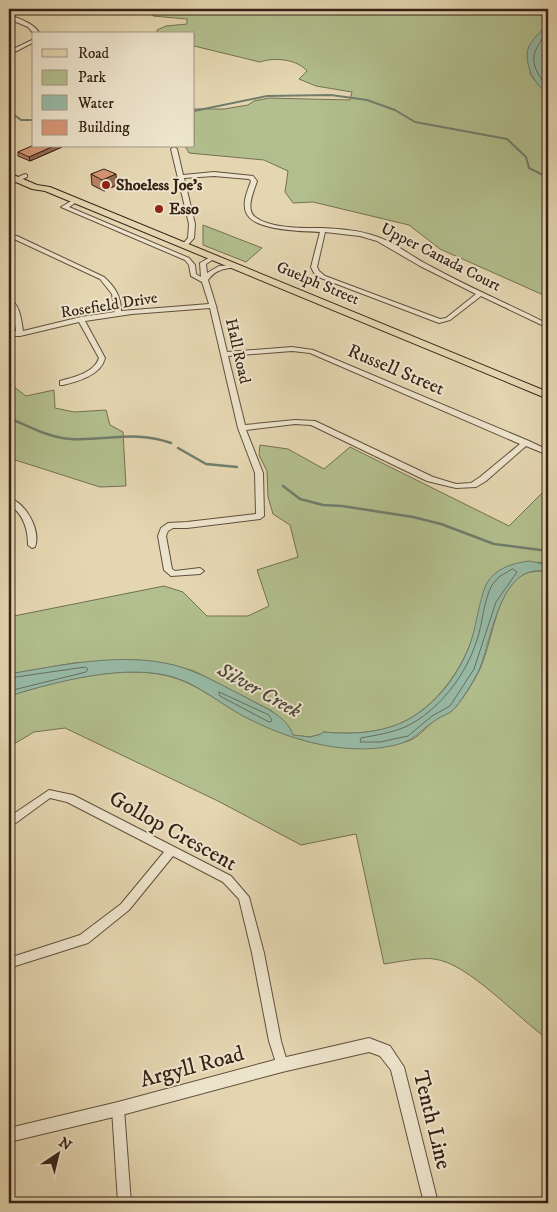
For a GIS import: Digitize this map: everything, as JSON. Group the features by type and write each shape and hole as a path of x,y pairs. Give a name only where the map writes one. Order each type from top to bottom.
{"main road":[{"name":"Guelph Street","path":"9,170 15,179 46,189 185,245 548,396"}],"street":[{"path":"9,17 30,26 37,32"},
{"path":"9,53 32,41"},
{"path":"174,149 192,224 191,238 185,245"},
{"name":"Upper Canada Court","path":"182,176 227,174 251,178 254,181 247,212 252,218 274,226 356,233 386,242 422,266 548,326"},
{"name":"Hall Road","path":"75,201 64,207 187,259 192,265 193,275 205,281"},
{"path":"323,230 314,267 316,272 323,277 439,321 448,319 481,293"},
{"path":"9,237 15,237 102,278 112,286 118,299 118,314"},
{"name":"Hall Road","path":"200,571 174,574 168,570 162,536 164,530 171,524 187,525 260,516 259,472 242,428 213,306 205,281 203,263 214,257"},
{"path":"205,281 209,273 215,269 234,266"},
{"path":"9,300 16,309 20,334"},
{"name":"Rosefield Drive","path":"9,334 44,330 81,319 213,306"},
{"path":"63,383 94,370 102,362 102,358 81,319"},
{"name":"Russell Street","path":"225,354 292,349 311,351 548,453"},
{"path":"242,428 295,422 312,423 430,479 456,486 473,485 484,480 526,443"},
{"path":"9,500 20,507 32,532 32,546"},
{"name":"Gollop Crescent","path":"9,822 49,794 69,798 227,879 244,897 258,953 275,1041 282,1065"},
{"path":"9,963 84,939 125,908 171,851"},
{"name":"Argyll Road","path":"9,1135 118,1110 282,1065 369,1045 385,1051"},
{"name":"Tenth Line","path":"385,1051 392,1059 400,1077 431,1203"},
{"path":"118,1110 125,1203"}],"green space":[{"path":"150,9 543,9 545,27 533,40 530,75 548,94 548,297 440,249 409,225 313,202 293,203 285,192 288,171 264,160 189,153 186,148 195,148 195,109 224,109 248,105 254,101 269,98 350,100 352,92 316,86 299,79 307,71 297,64 285,60 278,59 260,62 195,46 195,32 157,32 157,30 166,26 187,24 187,19 153,16"},
{"path":"203,225 262,248 246,262 203,245"},
{"path":"9,383 26,396 54,390 55,408 74,412 106,410 110,425 123,432 126,486 100,487 9,458"},
{"path":"260,445 288,449 324,469 350,447 509,526 548,487 548,565 539,562 487,583 472,639 451,680 418,713 391,727 374,731 349,733 323,732 310,737 292,735 272,711 194,671 173,665 138,660 74,663 9,674 9,617 164,586 183,592 207,616 248,616 269,606 257,570 298,557 290,525 273,514 268,497 267,471 259,455"},
{"path":"539,571 548,572 548,1039 478,981 448,963 434,959 423,959 384,964 356,834 301,845 218,801 65,728 34,732 9,747 9,696 70,679 92,675 135,672 156,674 184,681 244,716 303,740 345,748 366,748 387,746 412,740 437,719 452,711 461,701 479,671 505,594 521,576"}],"water":[{"path":"543,9 548,9 548,94 535,80 529,68 527,55 531,43 545,27"},
{"path":"529,561 548,565 548,572 532,571 519,578 509,590 500,605 479,670 463,698 452,711 430,724 411,739 399,744 373,749 354,749 316,744 261,725 185,681 157,674 137,672 92,676 48,685 9,696 9,674 91,661 154,661 193,671 260,705 286,722 293,735 310,737 323,732 356,733 390,727 418,714 452,680 467,652 483,594 490,578 500,570 511,565"}],"building":[{"path":"32,146 32,148 49,148 29,157 18,152"},
{"path":"104,169 116,174 102,180 91,174"}],"waterway":[{"path":"195,111 267,96 331,95 367,100 395,110 415,122 507,139 526,157 529,168 543,175 548,183"},
{"path":"9,111 21,120 32,120"},
{"path":"9,418 47,434 63,438 146,437 171,443"},
{"path":"178,448 206,464 237,467"},
{"path":"283,486 300,499 323,505 342,506 413,517 441,524 494,544 548,551"}],"place":[{"name":"Shoeless Joe's","path":"106,185"},
{"name":"Esso","path":"159,209"}],"water label":[{"name":"Silver Creek","path":"259,691"}]}
